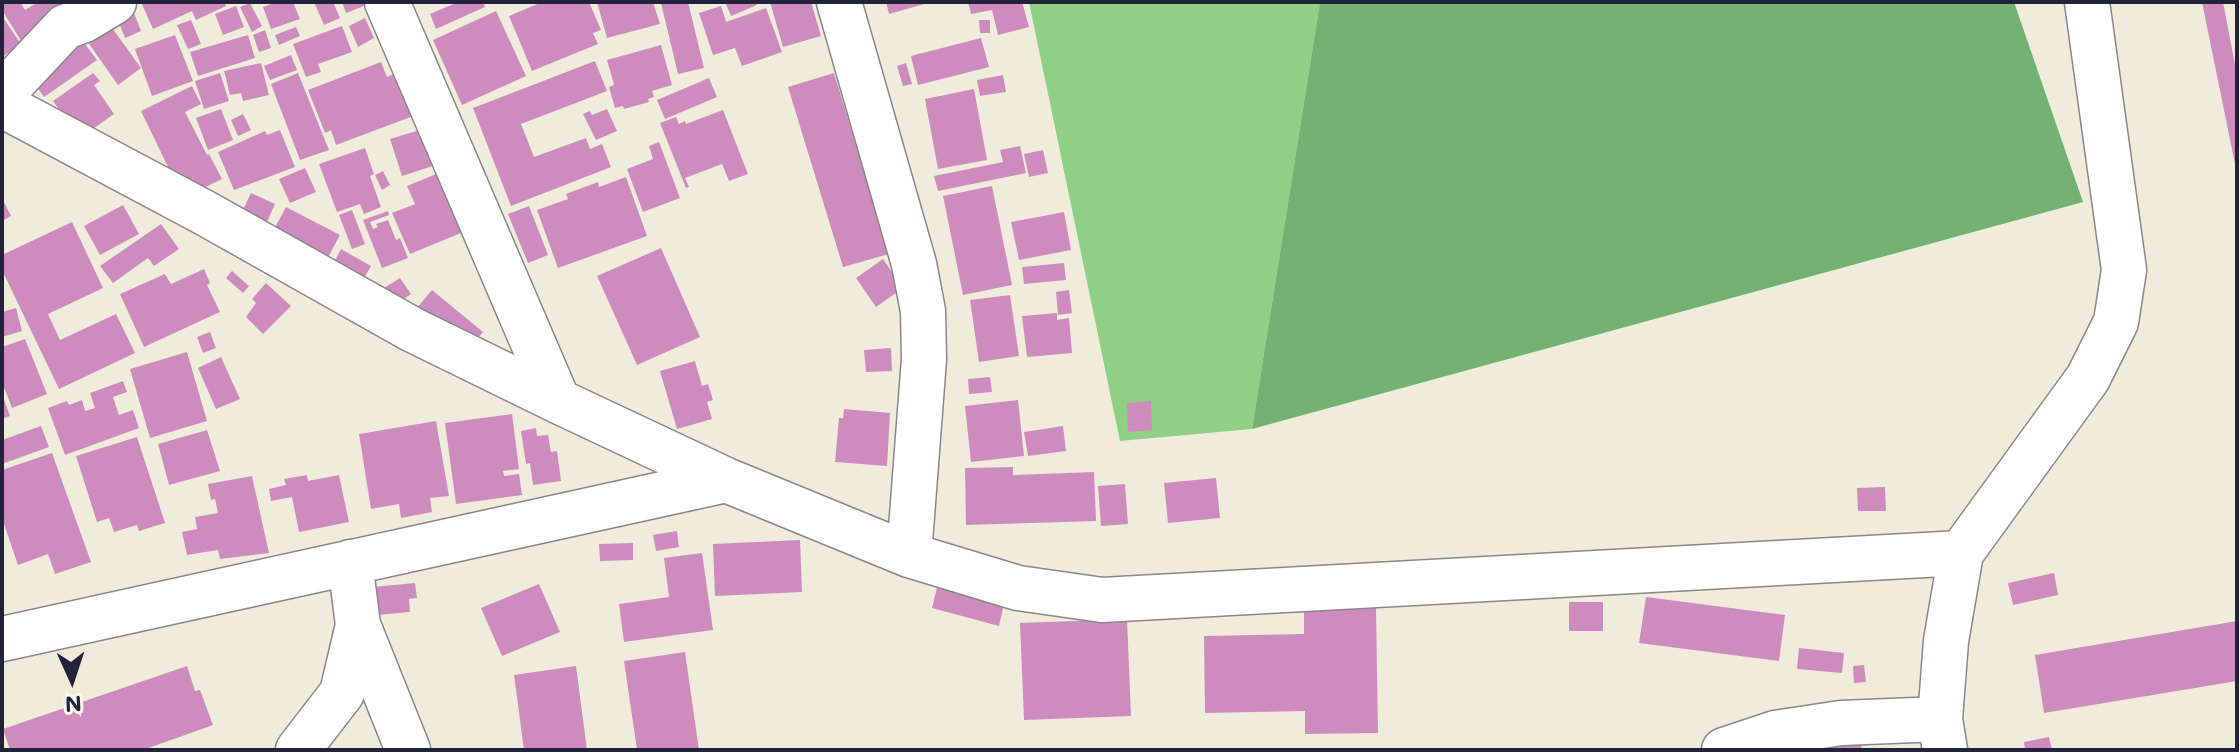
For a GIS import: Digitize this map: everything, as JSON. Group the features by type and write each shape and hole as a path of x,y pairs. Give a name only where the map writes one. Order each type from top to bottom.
{"street":[{"path":"387,2 558,401"},
{"path":"839,2 914,264 923,311 924,359 909,555"},
{"path":"1724,750 1775,733 1841,723 1943,734 1946,641 1961,553 2088,378 2116,322 2124,270 2087,2"},
{"path":"2,94 65,27 93,8"},
{"path":"2,105 205,213 413,330 558,401 726,480 909,555 1018,588 1102,600 1961,553"},
{"path":"2,639 726,480"},
{"path":"350,562 358,625 408,750"},
{"path":"298,750 342,693 358,625"}],"green space":[{"path":"1029,2 1320,2 1252,429 1120,441"},
{"path":"1320,2 2014,2 2083,202 1252,429"}],"building":[{"path":"2,2 20,2 25,10 38,2 77,2 23,44 2,10"},
{"path":"141,2 225,2 226,6 196,20 192,11 153,29"},
{"path":"277,2 293,2 300,19 271,29 263,7"},
{"path":"314,2 333,2 340,18 324,25"},
{"path":"342,2 374,2 346,13"},
{"path":"458,2 483,2 485,7 436,29 430,14"},
{"path":"542,2 589,2 601,30 593,33 598,44 532,71 509,16"},
{"path":"597,2 653,2 660,24 607,38"},
{"path":"688,2 704,68 678,74 661,3"},
{"path":"725,2 756,2 757,5 731,16"},
{"path":"770,2 811,2 821,36 783,47"},
{"path":"886,2 928,2 928,3 889,14"},
{"path":"968,2 1022,2 1029,27 998,35 992,10 971,14"},
{"path":"2202,2 2223,2 2237,75 2237,174"},
{"path":"250,3 262,26 252,32 240,7"},
{"path":"236,6 244,27 223,35 215,14"},
{"path":"721,6 726,22 766,8 782,52 742,66 735,48 713,55 699,13"},
{"path":"132,8 141,31 125,38 116,15"},
{"path":"496,11 526,76 462,105 433,40"},
{"path":"2,16 21,44 2,57"},
{"path":"365,18 374,38 358,47 349,26"},
{"path":"191,20 201,44 188,49 177,25"},
{"path":"979,20 990,20 990,33 980,33"},
{"path":"110,25 141,68 118,85 87,41"},
{"path":"342,26 352,52 318,64 321,72 306,77 293,44"},
{"path":"296,27 300,36 279,45 275,35"},
{"path":"265,30 271,48 259,52 253,35"},
{"path":"175,35 193,81 152,96 135,49"},
{"path":"248,35 255,58 198,76 190,52"},
{"path":"981,38 989,67 918,85 911,56"},
{"path":"82,40 97,60 44,97 30,77"},
{"path":"661,45 672,85 652,91 654,97 648,99 649,102 624,109 623,106 615,108 609,87 614,85 607,60"},
{"path":"291,55 297,70 270,80 264,66"},
{"path":"595,61 607,91 521,124 534,157 586,138 590,149 602,144 611,167 511,206 473,108"},
{"path":"381,62 387,77 407,68 424,112 336,145 331,130 325,133 308,90"},
{"path":"261,63 269,95 243,101 241,93 230,95 224,71"},
{"path":"906,63 912,84 903,86 897,66"},
{"path":"93,73 100,81 94,85 114,114 80,138 53,101"},
{"path":"220,73 229,101 204,109 195,81"},
{"path":"298,73 329,150 300,160 271,84"},
{"path":"834,73 889,254 843,267 788,87"},
{"path":"1003,75 1006,92 980,96 977,80"},
{"path":"709,78 717,97 665,119 657,100"},
{"path":"192,86 201,104 185,112 222,179 183,198 141,111"},
{"path":"974,89 987,160 938,169 925,99"},
{"path":"221,109 233,140 208,150 196,118"},
{"path":"607,109 617,131 596,140 583,114 590,111 592,115"},
{"path":"723,110 748,174 729,181 722,164 685,178 689,187 686,188 660,123 676,117 679,124 685,121 686,124"},
{"path":"243,114 251,130 238,136 231,120"},
{"path":"433,126 445,162 402,176 390,139"},
{"path":"280,130 295,167 234,190 218,152 265,131 267,135"},
{"path":"659,142 680,198 643,212 627,169 653,159 649,146"},
{"path":"1020,146 1026,173 938,191 934,176 1003,162 1000,150"},
{"path":"365,148 374,174 370,176 381,207 364,214 360,204 337,212 319,164"},
{"path":"1043,150 1048,173 1029,177 1024,154"},
{"path":"305,168 316,192 290,203 279,179"},
{"path":"448,169 473,228 410,254 392,213 415,204 407,186"},
{"path":"383,171 390,185 382,190 375,175"},
{"path":"626,177 647,236 558,268 537,210 568,199 566,194 598,182 599,187"},
{"path":"992,186 1012,285 963,295 943,196"},
{"path":"251,193 275,204 263,231 238,220"},
{"path":"2,198 11,216 2,221"},
{"path":"123,205 139,234 100,255 84,226"},
{"path":"529,206 548,255 528,263 508,214"},
{"path":"286,207 340,235 325,263 271,235"},
{"path":"352,210 365,244 352,249 339,215"},
{"path":"388,211 389,215 370,222 373,229 378,227 376,224 388,220 408,258 382,268 363,220"},
{"path":"1064,212 1071,250 1019,260 1011,222"},
{"path":"72,222 103,288 48,314 60,340 116,314 135,353 59,389 2,270 2,255"},
{"path":"161,224 179,249 154,266 148,258 113,283 100,266"},
{"path":"661,248 700,337 637,365 597,276"},
{"path":"341,249 371,266 361,283 332,266"},
{"path":"883,259 903,288 876,307 856,278"},
{"path":"1064,263 1066,280 1024,284 1022,267"},
{"path":"204,269 210,283 207,285 220,312 144,347 120,294 165,274 171,284"},
{"path":"232,271 249,286 243,293 226,278"},
{"path":"400,278 411,294 391,308 379,291"},
{"path":"266,283 291,306 263,334 246,317 256,303 252,299"},
{"path":"432,290 483,332 467,351 416,309"},
{"path":"1069,290 1072,313 1058,315 1056,292"},
{"path":"1010,295 1019,356 979,362 970,300"},
{"path":"16,308 22,331 2,337 2,312"},
{"path":"1057,313 1057,320 1069,318 1072,353 1027,357 1022,316"},
{"path":"210,332 216,348 203,353 197,337"},
{"path":"25,339 47,394 12,408 2,382 2,347"},
{"path":"891,348 892,371 866,372 864,350"},
{"path":"187,352 207,421 150,438 130,369"},
{"path":"221,357 240,399 216,409 198,368"},
{"path":"695,361 702,386 708,384 713,400 707,402 712,419 677,429 660,371"},
{"path":"990,377 992,392 969,394 968,379"},
{"path":"123,381 127,392 113,397 119,415 133,410 139,428 65,455 48,408 67,401 69,405 82,400 85,411 95,408 90,393"},
{"path":"2,394 10,416 2,419"},
{"path":"1018,400 1024,456 971,462 965,406"},
{"path":"1151,401 1152,430 1128,432 1127,403"},
{"path":"844,409 890,413 887,466 835,462 839,418 843,418"},
{"path":"512,414 519,469 503,471 504,476 519,474 522,495 456,504 445,423"},
{"path":"436,421 449,496 430,498 432,512 401,518 399,504 371,509 359,434"},
{"path":"41,426 49,447 2,464 2,440"},
{"path":"1063,426 1066,451 1028,456 1024,432"},
{"path":"536,428 537,436 548,435 551,452 557,451 561,481 533,485 521,431"},
{"path":"207,430 220,471 169,485 158,444"},
{"path":"137,437 165,523 139,531 137,525 114,532 109,518 97,522 76,456"},
{"path":"52,453 91,562 55,574 48,554 18,565 2,518 2,470"},
{"path":"1013,467 1013,475 1094,472 1096,521 966,525 965,468"},
{"path":"307,475 308,481 339,475 349,522 299,532 292,497 271,501 269,489 286,485 284,479"},
{"path":"252,476 269,553 220,559 218,550 187,555 182,532 197,529 195,517 218,513 208,484"},
{"path":"1216,478 1220,518 1168,523 1164,483"},
{"path":"1125,484 1128,524 1101,526 1098,486"},
{"path":"1885,487 1886,511 1858,511 1857,488"},
{"path":"677,531 679,547 656,551 653,535"},
{"path":"800,540 802,592 715,596 713,544"},
{"path":"633,543 633,560 600,561 599,544"},
{"path":"702,553 713,630 624,642 619,604 669,597 664,558"},
{"path":"2054,573 2058,595 2013,605 2008,583"},
{"path":"415,583 417,598 409,599 410,612 377,615 373,587"},
{"path":"539,584 560,632 502,656 481,608"},
{"path":"937,587 1004,604 999,626 932,608"},
{"path":"1646,597 1785,615 1779,661 1639,643"},
{"path":"1569,602 1603,602 1603,631 1569,631"},
{"path":"1376,608 1378,733 1305,734 1305,711 1205,713 1204,636 1304,634 1304,610"},
{"path":"1127,619 1131,716 1024,720 1020,623"},
{"path":"2237,621 2237,681 2044,713 2035,655"},
{"path":"1799,648 1844,653 1842,673 1797,669"},
{"path":"685,652 699,750 637,750 624,661"},
{"path":"1864,665 1866,682 1854,683 1853,666"},
{"path":"187,666 195,691 200,690 213,725 143,750 10,750 3,729"},
{"path":"576,666 587,750 524,750 514,675"},
{"path":"2049,737 2052,750 2025,750 2024,742"},
{"path":"1860,740 1862,750 1833,750 1832,745"}]}
